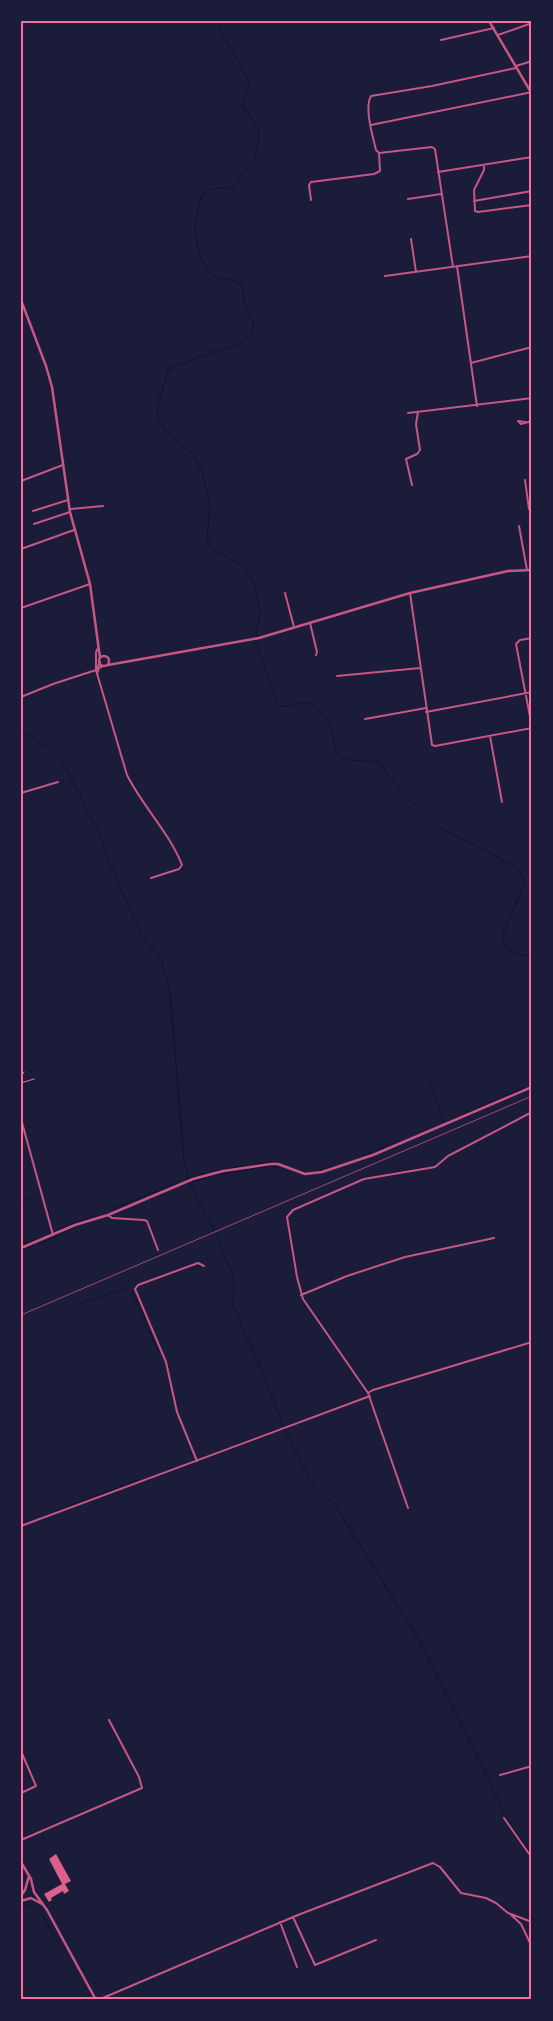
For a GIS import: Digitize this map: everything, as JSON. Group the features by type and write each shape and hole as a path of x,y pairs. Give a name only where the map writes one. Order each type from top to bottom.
{"street":[{"path":"371,125 532,93 490,21"},
{"path":"498,36 532,23"},
{"path":"441,40 494,28"},
{"path":"311,200 309,186 311,182 379,172 378,154 368,102 370,97 432,86 532,62"},
{"path":"378,154 434,148 452,267"},
{"path":"438,172 532,157"},
{"path":"484,166 474,190 475,211 532,205"},
{"path":"474,200 532,190"},
{"path":"408,198 441,194"},
{"path":"411,239 416,272"},
{"path":"385,276 532,256"},
{"path":"457,266 477,406"},
{"path":"21,300 49,376 68,500 74,530 90,584 100,660 97,668 98,674 127,775 133,788 175,847 182,865 180,869 151,878"},
{"path":"471,364 532,347"},
{"path":"408,413 532,398"},
{"path":"412,485 406,460 417,454 420,450 416,424 418,412"},
{"path":"525,422 532,421"},
{"path":"21,481 63,465"},
{"path":"525,480 529,509 532,510"},
{"path":"33,512 68,500"},
{"path":"34,524 70,510 103,506"},
{"path":"519,526 527,570"},
{"path":"21,549 74,530"},
{"path":"98,674 99,668 118,662 259,638 410,592 508,571 532,570"},
{"path":"21,608 90,584"},
{"path":"410,592 426,712 431,742 435,746 532,728 516,644 520,640 532,638"},
{"path":"285,593 294,628"},
{"path":"310,623 316,655"},
{"path":"99,649 107,658 118,662"},
{"path":"98,674 96,670 96,652 99,649"},
{"path":"100,660 107,658"},
{"path":"107,658 108,665"},
{"path":"100,660 104,666"},
{"path":"338,676 420,668"},
{"path":"21,696 96,670"},
{"path":"426,712 532,692"},
{"path":"365,718 426,708"},
{"path":"490,736 502,802"},
{"path":"21,793 58,782"},
{"path":"21,1248 75,1225 108,1215 193,1179 223,1171 271,1164 300,1173 317,1173 373,1155 532,1087"},
{"path":"408,1508 369,1395 301,1295 296,1277 288,1216 294,1210 364,1179 435,1167 445,1158 532,1112"},
{"path":"21,1119 53,1235"},
{"path":"108,1215 112,1218 144,1220 147,1222 158,1250"},
{"path":"301,1295 347,1276 405,1257 494,1238"},
{"path":"197,1461 177,1412 166,1362 135,1289 138,1285 198,1263 204,1266"},
{"path":"21,1526 289,1426 369,1395 373,1390 532,1342"},
{"path":"21,1840 138,1790 142,1786 109,1720"},
{"path":"21,1751 36,1786 21,1793"},
{"path":"500,1775 532,1766"},
{"path":"504,1818 532,1858"},
{"path":"21,1862 34,1891 44,1905 97,2000 280,1922 433,1863 440,1867 461,1893 496,1902 519,1922 532,1947"},
{"path":"28,1874 25,1891 30,1898 44,1905"},
{"path":"21,1896 29,1888 34,1891"},
{"path":"21,1901 30,1898 34,1891"},
{"path":"508,1913 532,1922"},
{"path":"293,1917 315,1964 343,1951 376,1940"},
{"path":"519,1922 524,1919"},
{"path":"280,1922 297,1966"}],"path":[{"path":"21,1076 24,1072"},
{"path":"21,1083 34,1079"}],"building":[{"path":"56,1854 71,1881 65,1884 69,1891 64,1894 63,1891 51,1898 52,1900 49,1902 44,1894 62,1884 49,1859"}],"waterway":[{"path":"215,21 249,81 243,105 258,129 259,137 254,161 244,171 234,187 211,189 203,194 196,218 195,232 200,255 209,272 217,277 236,281 242,285 246,309 254,325 249,337 239,345 212,352 169,369 158,403 158,417 164,430 191,452 202,471 210,507 207,538 211,547 244,567 255,584 260,613 255,642 278,704 287,706 305,703 315,706 323,714 329,725 339,755 351,760 380,763 401,792 441,829 486,850 521,872 525,882 504,931 503,943 510,951 532,956"},
{"path":"21,731 52,750 61,760 79,792 84,807 99,831 110,863 141,934 161,959 170,991 184,1159 190,1184 214,1230"},
{"path":"431,1083 444,1122"},
{"path":"448,1121 524,1088"},
{"path":"365,1155 399,1141"},
{"path":"254,1163 263,1163"},
{"path":"213,1171 247,1165"},
{"path":"216,1175 270,1166 277,1167 279,1170"},
{"path":"316,1172 335,1166"},
{"path":"187,1179 206,1173"},
{"path":"194,1181 208,1177"},
{"path":"113,1209 178,1182"},
{"path":"21,1201 36,1197"},
{"path":"59,1229 96,1215"},
{"path":"37,1245 65,1232"},
{"path":"217,1237 234,1279 233,1305 261,1368 286,1433 316,1490 334,1503 419,1640 492,1786 503,1813 532,1855"},
{"path":"21,1245 36,1240"},
{"path":"21,1250 34,1246"},
{"path":"75,1305 129,1287"},
{"path":"132,1291 139,1306"},
{"path":"140,1310 145,1321"},
{"path":"146,1324 159,1353"},
{"path":"127,1484 138,1480"},
{"path":"56,1511 125,1485"},
{"path":"21,1908 30,1905 42,1915 63,1951"}],"railway":[{"path":"21,1315 532,1096"}]}
